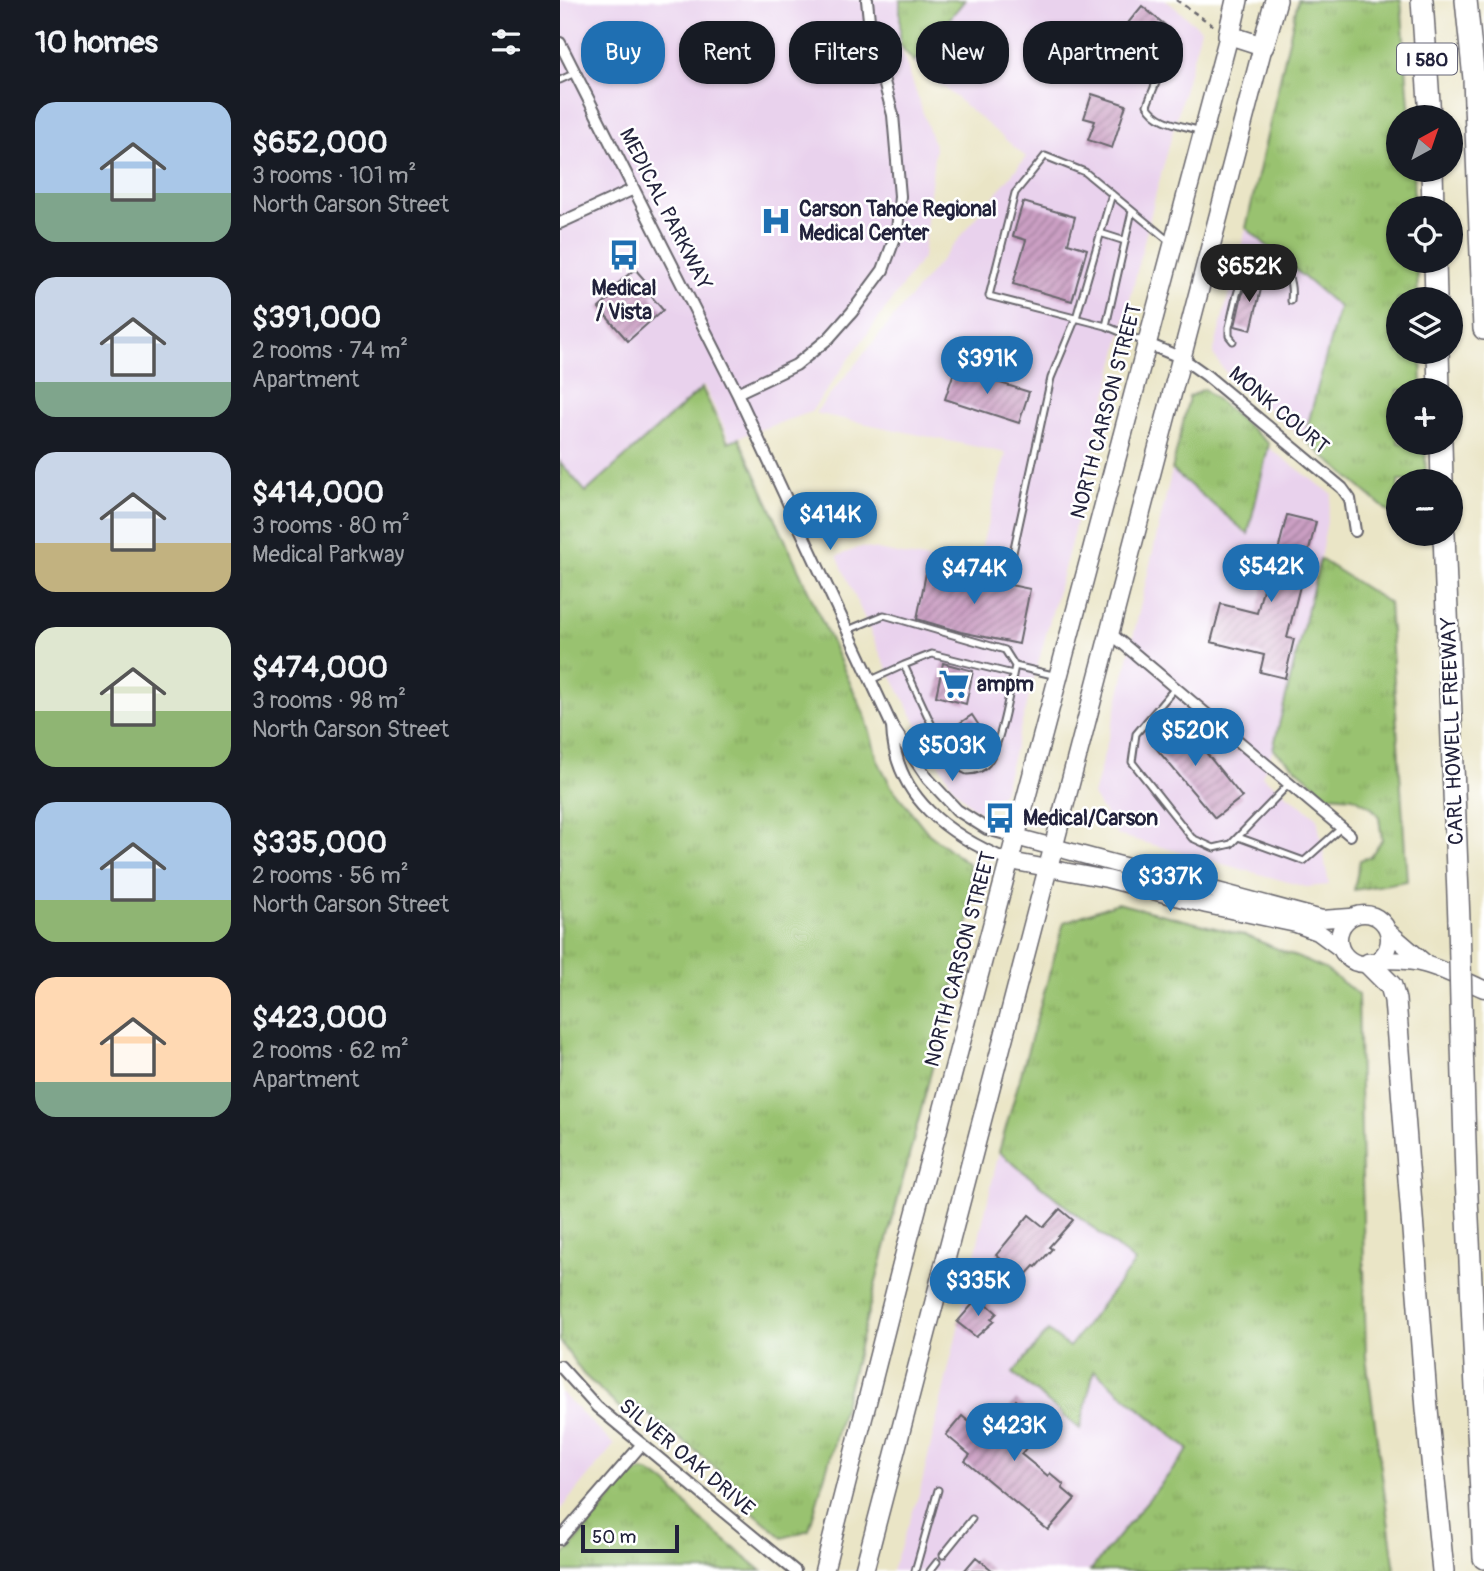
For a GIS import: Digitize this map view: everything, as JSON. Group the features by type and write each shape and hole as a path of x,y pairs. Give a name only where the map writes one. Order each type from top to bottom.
{"highway":[{"path":"1229,35 1237,0"},
{"path":"1263,46 1276,0"},
{"name":"I 580","path":"1422,0 1429,105"},
{"name":"I 580","path":"1466,0 1474,79 1484,329"},
{"name":"CARL HOWELL FREEWAY","path":"1444,546 1484,1559"},
{"path":"1373,963 1391,986 1395,1000 1427,1409 1443,1571"}],"main road":[{"path":"864,1571 1263,46 1229,35"},
{"name":"NORTH CARSON STREET","path":"824,1571 1229,35"},
{"path":"1016,837 1322,919 1372,914 1383,922 1390,941 1386,952 1373,963"},
{"path":"1010,861 1107,879 1207,905 1296,924 1318,932 1354,962 1408,959 1426,963 1484,989"},
{"path":"1340,948 1339,934 1350,917"},
{"path":"1388,931 1426,963"}],"street":[{"path":"737,393 796,365 829,338 883,270 897,232 901,196 892,115 870,30 867,0"},
{"name":"MEDICAL PARKWAY","path":"560,43 737,393 892,726 943,796 972,821 987,829 1016,837"},
{"path":"560,223 634,189"},
{"name":"MONK COURT","path":"1148,344 1182,358 1228,392 1342,488 1350,499 1355,531"},
{"path":"1109,632 1346,832"},
{"name":"MEDICAL PARKWAY","path":"892,726 894,755 901,772 934,816 958,837 1010,861"},
{"name":"SILVER OAK DRIVE","path":"560,1366 597,1407 795,1571"},
{"path":"560,1539 642,1444"}],"lane":[{"path":"560,80 575,73"},
{"path":"1156,84 1147,105 1153,114 1159,119 1204,131"},
{"path":"1148,344 1106,326 989,296 1015,193 1045,156 1085,172 1174,246"},
{"path":"1009,571 1051,378 1076,318 1112,194"},
{"path":"1106,326 1132,211"},
{"path":"1100,233 1125,241"},
{"path":"1233,341 1229,335 1229,327 1244,274 1253,265 1271,261 1283,268 1293,285 1291,301"},
{"path":"848,629 884,615 1006,650 1015,666 999,735 990,760 984,766 967,771 955,765 941,745 904,665"},
{"path":"871,680 932,654 1013,674"},
{"path":"1015,666 1059,676"},
{"path":"1175,688 1136,734 1132,762 1192,838 1214,848 1231,844 1289,784"},
{"path":"916,762 941,745"},
{"path":"1238,838 1304,860 1346,832"},
{"path":"915,1571 938,1490"},
{"path":"943,1555 972,1519"},
{"path":"930,1571 937,1562"}],"path":[{"path":"1176,0 1229,35"}],"shaded area":[{"name":"Carson Tahoe Regional Medical Center","path":"560,0 900,0 900,21 789,21 789,84 902,84 902,51 935,148 923,257 811,412 730,440 704,386 586,492 560,462"},
{"path":"965,0 1166,0 1201,29 1156,193 1071,543 1003,792 981,812 973,808 953,787 925,739 882,658 837,556 861,547 976,569 1006,453 815,413 1026,157 940,84 1009,84 1009,21 948,21"},
{"path":"1246,228 1339,307 1304,439 1226,373 1213,354"},
{"path":"1269,448 1332,494 1320,559 1273,749 1262,776 1317,817 1329,885 1306,887 1117,835 1093,795 1117,706 1172,470 1248,533"},
{"path":"999,1152 1135,1262 1069,1347 1079,1429 1093,1369 1190,1450 1090,1571 892,1571 920,1491"},
{"path":"560,1392 614,1445 560,1510"}],"green space":[{"path":"900,0 965,0 948,21 916,21 914,62 902,47"},
{"path":"1298,0 1401,0 1409,105 1386,105 1386,182 1413,182 1414,196 1386,196 1386,273 1417,273 1418,287 1386,287 1386,364 1421,364 1422,378 1386,378 1386,455 1425,455 1426,469 1386,469 1386,510 1304,439 1339,307 1246,228"},
{"path":"702,388 728,442 739,438 866,718 878,761 891,786 929,834 969,864 971,906 964,946 831,1454 809,1530 783,1538 746,1506 747,1502 735,1487 693,1449 632,1402 624,1412 583,1374 560,1341 560,462 586,492"},
{"path":"1204,389 1269,444 1248,534 1172,470 1189,397"},
{"path":"1320,559 1389,603 1407,881 1354,890 1360,860 1370,857 1382,840 1379,817 1371,807 1353,797 1328,795 1273,749"},
{"path":"1117,903 1247,936 1325,969 1358,994 1366,1357 1395,1571 1090,1571 1189,1450 1094,1370 1080,1429 1013,1373 1048,1331 1069,1347 1135,1262 999,1152 1064,922"},
{"path":"643,1471 666,1483 698,1517 762,1571 560,1571 560,1560 632,1475"}],"building":[{"path":"1142,6 1160,21 1130,21"},
{"path":"1092,94 1126,105 1112,148 1088,140 1095,121 1084,118"},
{"path":"1023,202 1075,217 1068,243 1087,249 1072,301 1013,284 1026,240 1013,236"},
{"path":"635,269 655,292 651,296 663,310 628,341 599,308 612,296 609,291"},
{"path":"1251,276 1260,278 1259,284 1262,285 1251,330 1235,326 1242,295"},
{"path":"955,369 1029,392 1019,423 945,399"},
{"path":"1287,515 1316,522 1287,638 1294,639 1285,678 1260,672 1264,655 1211,642 1221,604 1257,613 1272,553 1277,555"},
{"path":"927,568 1030,589 1019,644 961,632 917,619"},
{"name":"ampm","path":"943,663 973,671 966,704 936,696"},
{"path":"972,715 991,744 964,763 945,733"},
{"path":"1177,717 1242,797 1215,818 1149,740"},
{"path":"1060,1209 1073,1220 1049,1247 1052,1249 1024,1277 996,1255 1029,1215 1044,1227"},
{"path":"979,1297 997,1313 991,1319 994,1321 976,1337 957,1322"},
{"path":"1016,1400 1046,1425 1021,1454 1048,1476 1050,1473 1075,1499 1048,1530 965,1461 970,1455 946,1435 962,1416 986,1436"},
{"path":"976,1557 993,1571 964,1571"}],"place":[{"name":"Carson Tahoe Regional Medical Center","path":"776,221"},
{"name":"Medical / Vista","path":"624,255"},
{"name":"ampm","path":"954,684"},
{"name":"Medical/Carson","path":"1000,818"}]}
